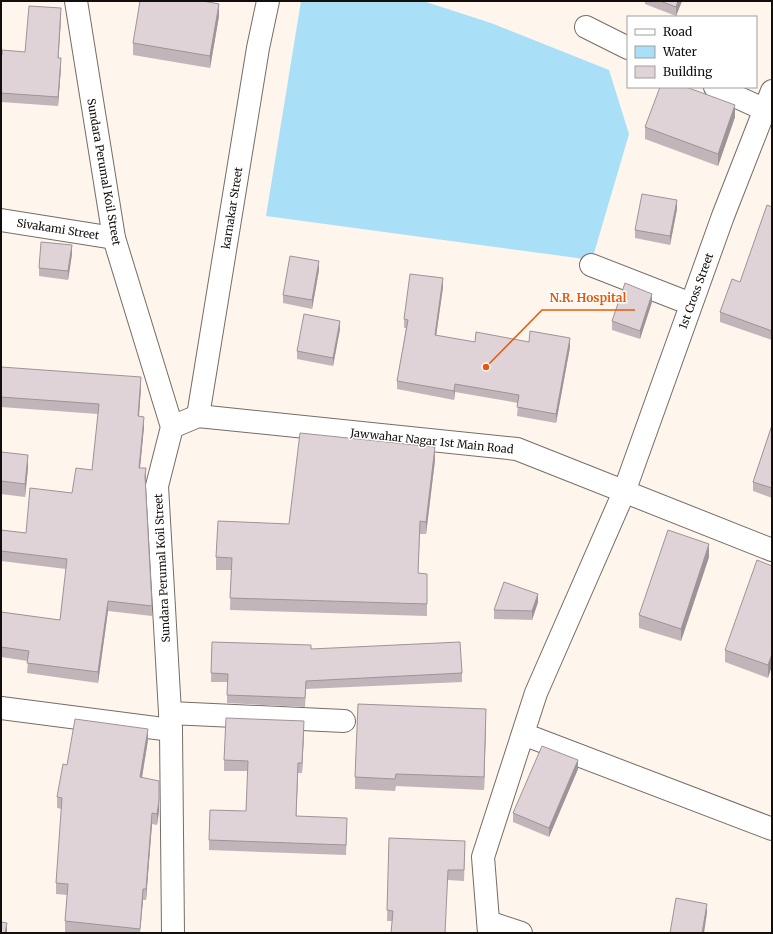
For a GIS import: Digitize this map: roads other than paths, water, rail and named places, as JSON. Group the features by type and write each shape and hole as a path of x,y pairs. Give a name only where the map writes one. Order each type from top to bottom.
{"street":[{"name":"Sundara Perumal Koil Street","path":"76,1 114,238 172,427 157,486 170,722 172,933"},
{"name":"karnakar Street","path":"198,416 257,56 268,1"},
{"path":"586,27 627,48"},
{"path":"718,88 770,104"},
{"name":"1st Cross Street","path":"488,927 483,857 536,693 624,492 691,304 770,104"},
{"name":"Sivakami Street","path":"1,220 114,238"},
{"path":"591,265 691,304"},
{"name":"Jawwahar Nagar 1st Main Road","path":"172,427 198,416 517,449 772,550"},
{"path":"1,708 170,722 344,721"},
{"path":"523,734 772,829"},
{"path":"488,927 521,933"}],"water":[{"path":"301,1 423,1 491,23 609,70 629,134 592,260 266,216"}],"place":[{"name":"N.R. Hospital","path":"486,367"}]}
